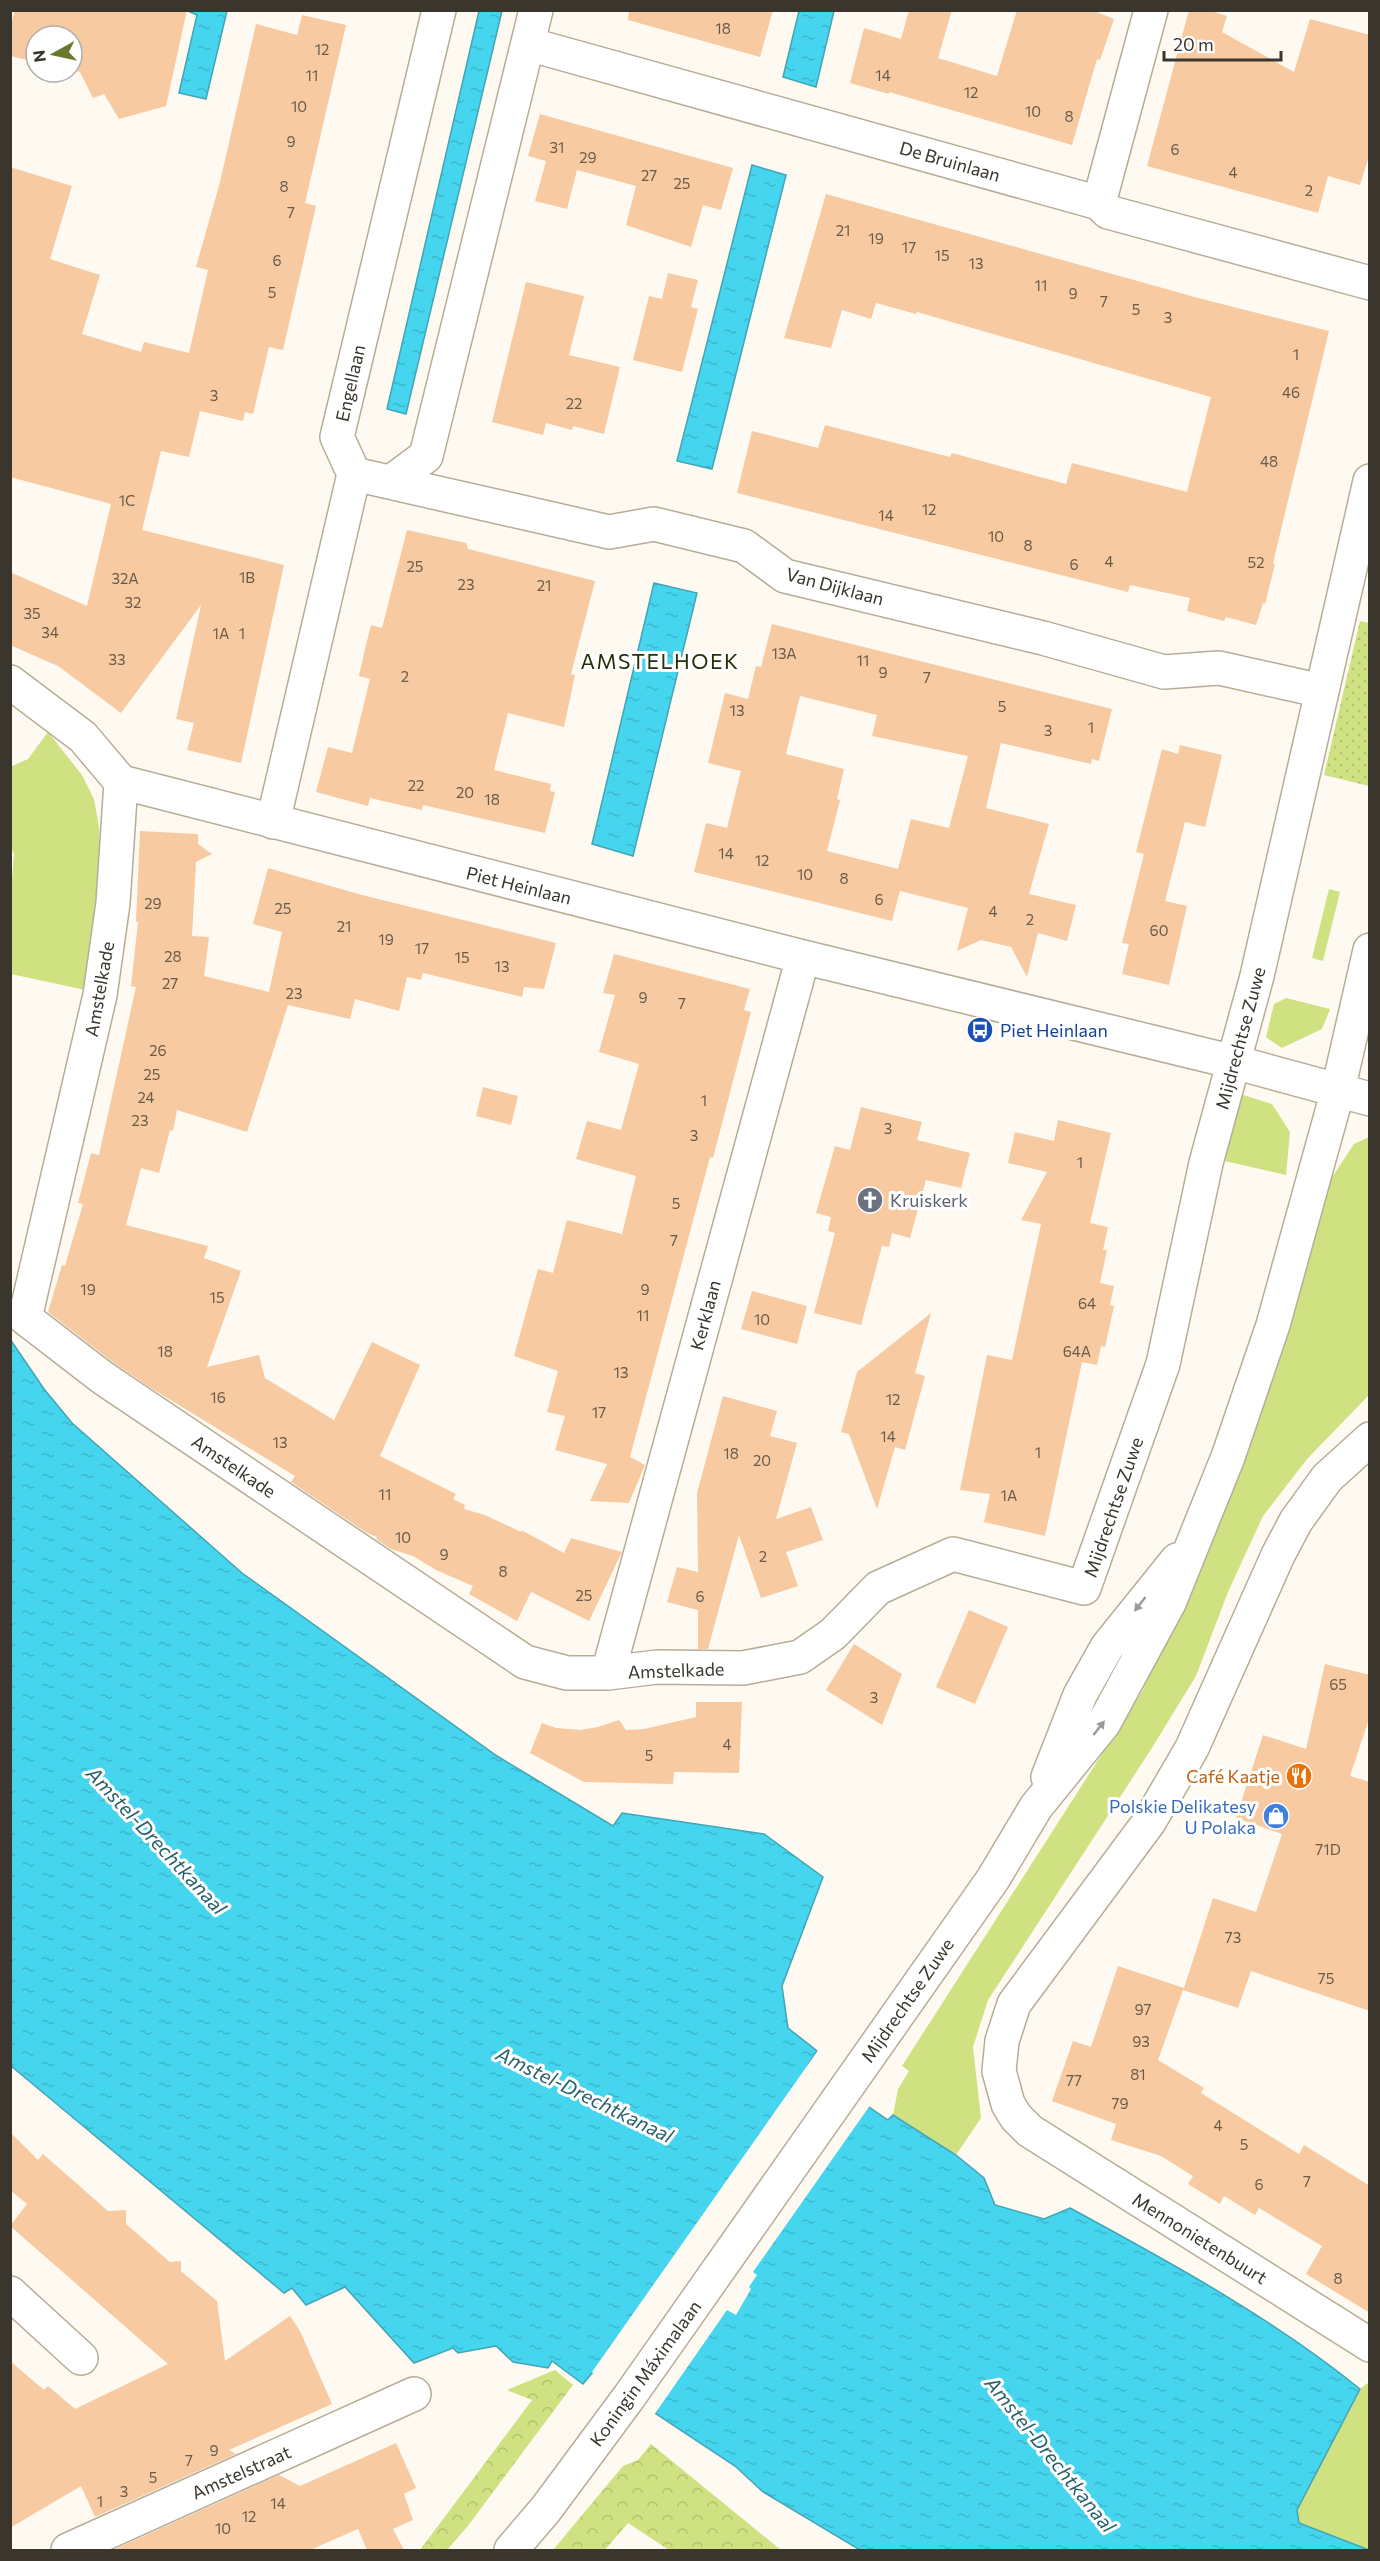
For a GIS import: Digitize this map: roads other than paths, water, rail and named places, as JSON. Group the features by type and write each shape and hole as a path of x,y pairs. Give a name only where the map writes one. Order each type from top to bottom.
{"street":[{"name":"Engellaan","path":"354,474 338,437 439,10"},
{"path":"391,482 426,456 536,10"},
{"path":"1099,203 1151,10"},
{"name":"De Bruinlaan","path":"528,44 1099,203 1108,212 1370,283"},
{"name":"Van Dijklaan","path":"354,474 609,532 654,524 744,546 784,576 1043,638 1164,672 1219,668 1322,691"},
{"path":"273,822 354,474"},
{"name":"Mijdrechtse Zuwe","path":"1084,1588 1162,1364 1206,1163 1257,976 1370,481"},
{"path":"10,682 83,737 121,782"},
{"name":"Piet Heinlaan","path":"121,782 803,957 1234,1062 1370,1099"},
{"name":"Amstelkade","path":"121,782 113,903 100,995 25,1318 103,1378 525,1662 567,1673 608,1673 657,1667 743,1668 800,1657 833,1634 878,1588 953,1554 1084,1588"},
{"name":"Mijdrechtse Zuwe","path":"773,2191 993,1879 1036,1807 1104,1723 1169,1603 1228,1458 1273,1325 1338,1090 1370,950"},
{"name":"Kerklaan","path":"608,1673 803,957"},
{"name":"Mennonietenbuurt","path":"1370,1439 1327,1478 1296,1521 1278,1555 1192,1748 1149,1822 1014,2004 1002,2041 999,2071 1008,2104 1016,2117 1030,2131 1370,2345"},
{"name":"Koningin Máximalaan","path":"511,2550 546,2508 629,2397 773,2191"},
{"path":"10,2293 81,2358"},
{"name":"Amstelstraat","path":"68,2550 414,2394"}],"water":[{"path":"188,11 227,11 206,99 179,93 197,15"},
{"path":"479,11 502,11 406,414 387,409"},
{"path":"799,11 834,11 816,87 783,77"},
{"path":"752,165 786,175 712,469 677,461"},
{"path":"654,583 697,593 633,856 592,844"},
{"name":"Amstel-Drechtkanaal","path":"10,1339 44,1389 72,1423 242,1573 497,1756 613,1826 622,1813 764,1834 823,1877 782,1986 788,2028 817,2051 808,2065 888,2120 893,2115 956,2155 984,2178 995,2205 1044,2219 1070,2208 1220,2292 1327,2363 1360,2389 1297,2510 1299,2523 1369,2550 860,2550 763,2492 735,2466 593,2372 583,2384 552,2361 548,2368 513,2362 496,2346 458,2353 453,2348 414,2363 345,2287 306,2305 292,2288 284,2293 11,2066"}],"place":[{"name":"Piet Heinlaan","path":"980,1030"},
{"name":"Kruiskerk","path":"870,1200"},
{"name":"Café Kaatje","path":"1299,1776"},
{"name":"Polskie Delikatesy U Polaka","path":"1276,1816"}],"district":[{"name":"AMSTELHOEK","path":"660,660"}]}
